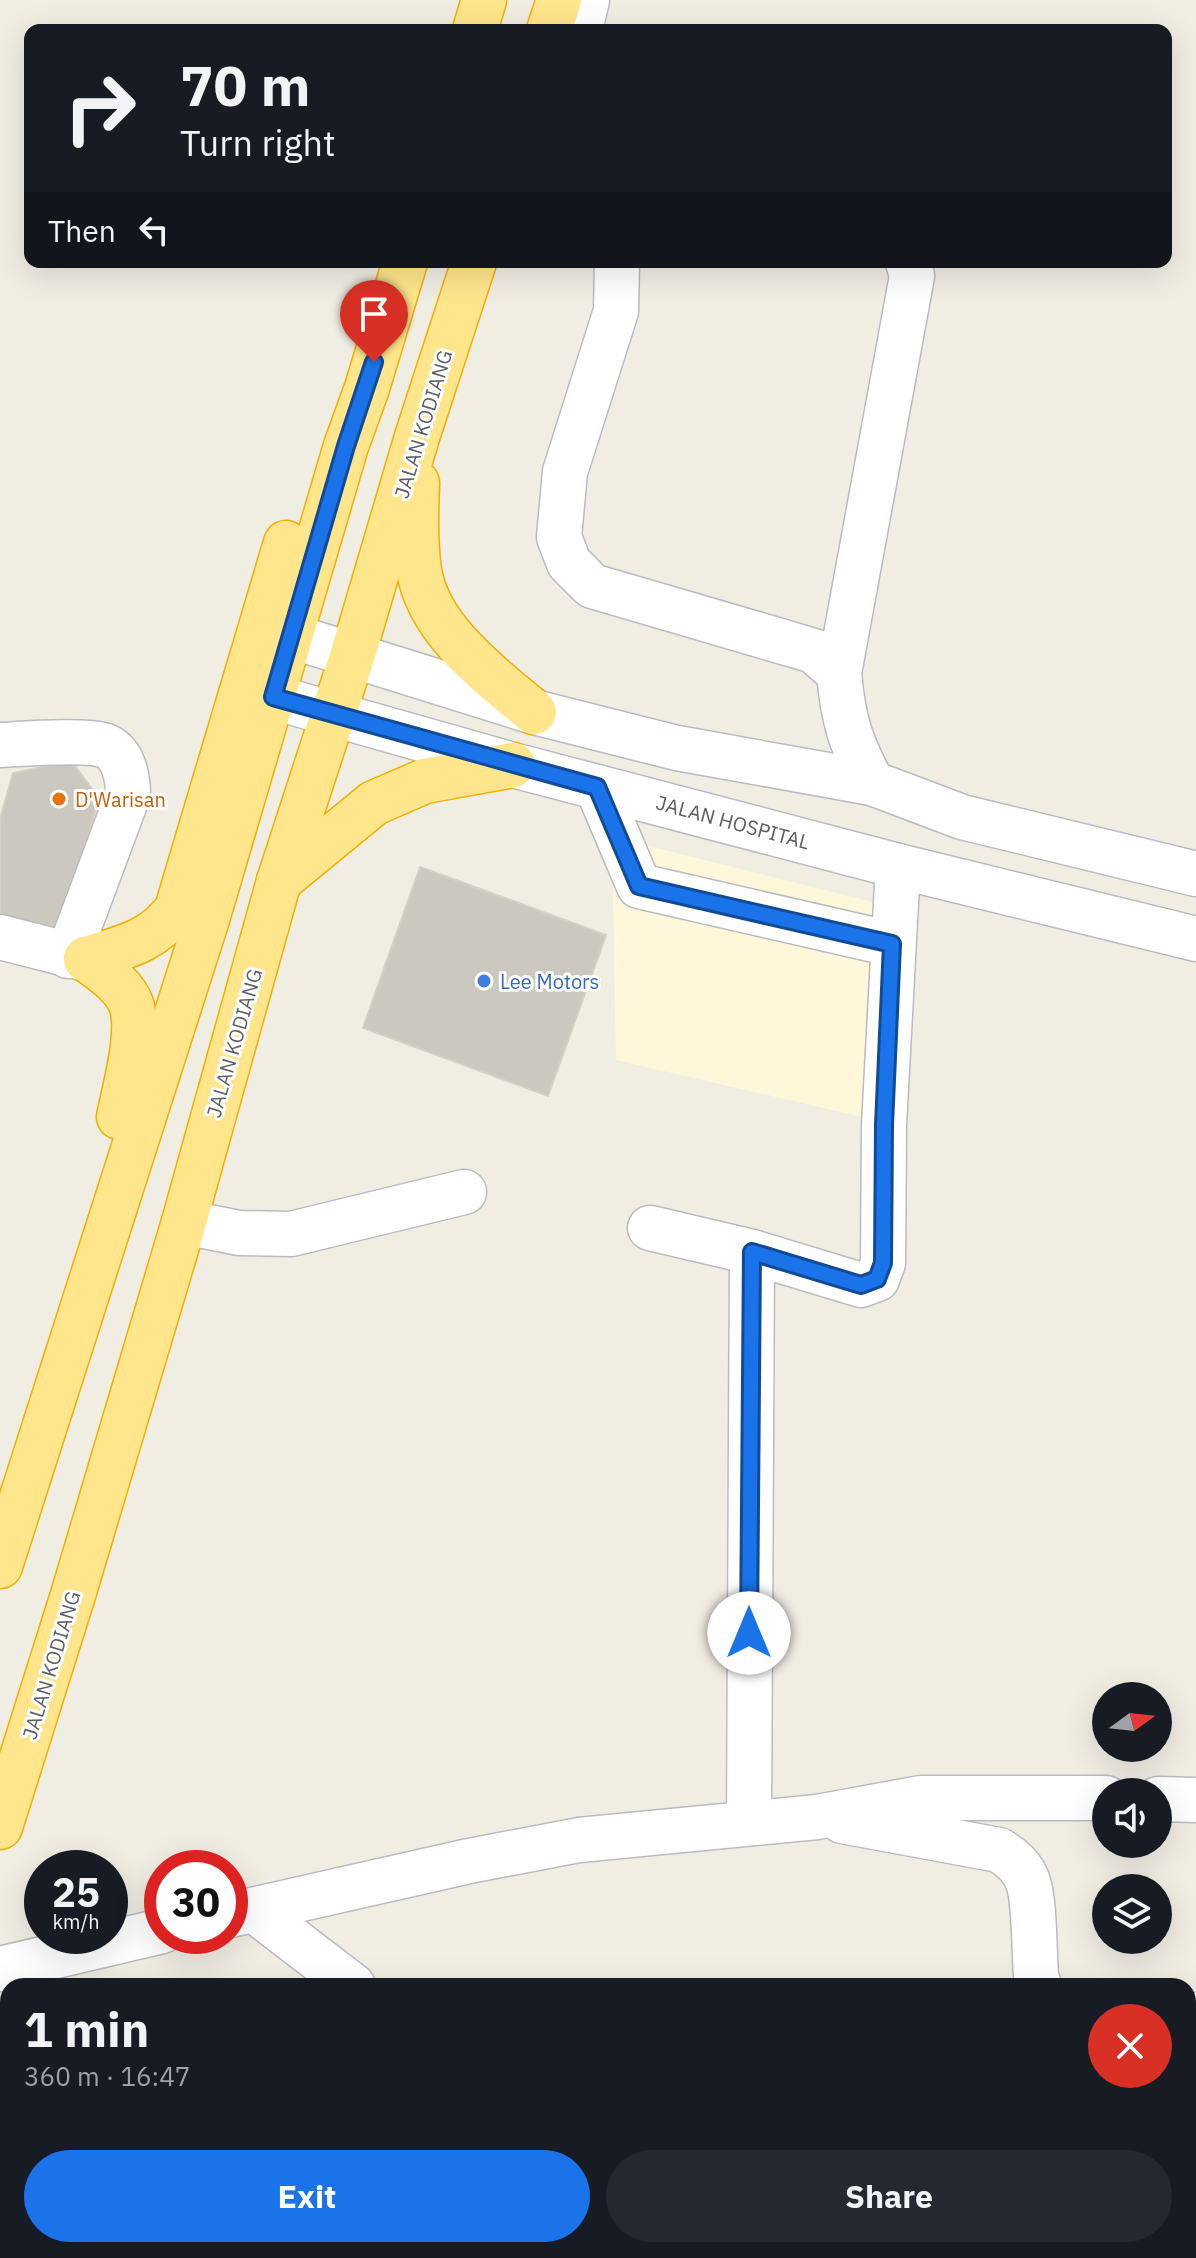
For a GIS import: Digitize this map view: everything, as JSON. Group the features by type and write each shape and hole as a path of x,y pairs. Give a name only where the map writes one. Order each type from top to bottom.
{"highway":[{"path":"477,24 484,0"},
{"path":"551,24 559,0"},
{"path":"0,1566 208,916 346,446 403,268"},
{"name":"JALAN KODIANG","path":"0,1827 184,1222 279,881 472,268"},
{"path":"77,957 140,942 164,926 177,909 311,461 325,434 367,388"},
{"path":"417,437 419,573 436,615 467,655 534,712"},
{"path":"279,881 374,803 425,781 513,765"},
{"path":"77,957 118,985 130,1003 134,1026 87,1289"}],"street":[{"path":"581,24 587,0"},
{"path":"617,268 616,311 565,472 559,537 569,563 592,586 814,651 839,673"},
{"path":"872,783 852,747 843,712 839,673 912,276 910,268"},
{"path":"291,636 534,712 677,748 872,783 962,817 1196,874"},
{"name":"JALAN HOSPITAL","path":"273,697 513,765 898,866 1196,939"},
{"path":"0,745 64,743 106,747 118,758 128,776 128,795 77,957 0,937"},
{"path":"597,787 639,886 892,944"},
{"path":"650,1228 752,1252 861,1285 877,1279 883,1263 884,1125 898,866"},
{"path":"184,1222 239,1233 291,1234 464,1192"},
{"path":"749,1823 752,1252"},
{"path":"248,1912 539,1847 653,1831 817,1817 921,1798 1092,1798"},
{"path":"1172,1799 1196,1800"},
{"path":"817,1817 999,1850 1011,1857 1029,1883 1037,1978"},
{"path":"248,1917 341,1978"},
{"path":"0,1969 144,1935"}],"shaded area":[{"path":"612,837 909,911 906,1127 616,1060"}],"building":[{"path":"71,761 99,798 60,933 0,915 0,819 13,773"},
{"name":"Lee Motors","path":"420,867 606,935 548,1096 363,1028"}],"place":[{"name":"D'Warisan","path":"59,799"},
{"name":"Lee Motors","path":"484,981"}],"route":[{"path":"374,362 346,446 273,697 597,787 639,886 892,944 884,1125 883,1263 877,1279 861,1285 752,1252 749,1633"}]}
